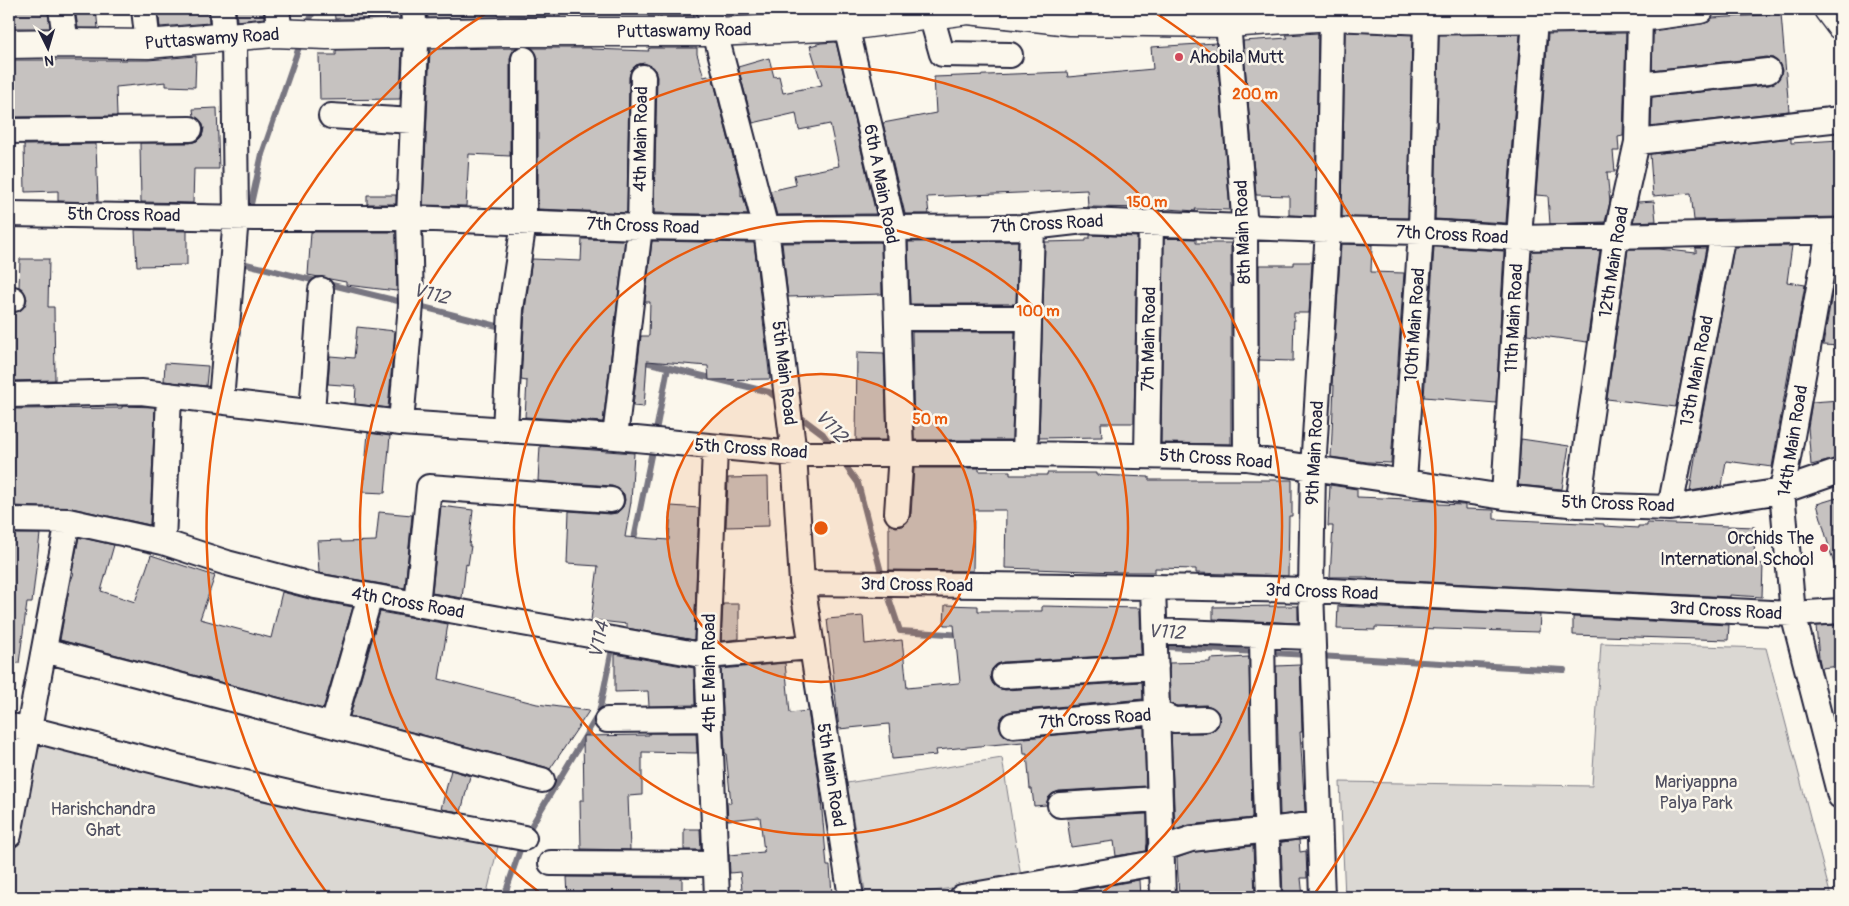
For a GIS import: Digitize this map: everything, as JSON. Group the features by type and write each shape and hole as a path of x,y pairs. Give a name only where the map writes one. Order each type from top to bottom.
{"main road":[{"name":"Puttaswamy Road","path":"9,44 66,42 148,44 274,33 285,25 327,35 414,21 505,32 712,20 931,15 968,9 1070,15 1225,16 1330,12 1534,19 1640,17 1700,9"},
{"path":"1828,9 1840,25"}],"street":[{"path":"61,9 66,42"},
{"path":"144,9 148,44"},
{"path":"221,401 243,218 229,37 222,9"},
{"name":"9th Main Road","path":"1322,897 1311,590 1313,469 1328,230 1330,12"},
{"name":"10th Main Road","path":"1404,481 1422,232 1423,14"},
{"path":"931,15 942,54 1010,55"},
{"name":"8th Main Road","path":"1225,16 1245,227 1246,458"},
{"name":"6th A Main Road","path":"845,17 894,229 901,453 897,513"},
{"name":"12th Main Road","path":"1578,505 1616,237 1637,142 1640,17"},
{"name":"11th Main Road","path":"1504,497 1534,19"},
{"name":"5th Main Road","path":"712,20 766,229 794,454 802,583 851,897"},
{"path":"401,423 411,304 410,218 414,21"},
{"path":"505,430 510,329 524,222 524,59"},
{"path":"1638,85 1768,71"},
{"name":"4th Main Road","path":"614,437 640,227 642,77"},
{"path":"331,116 413,121"},
{"path":"1637,142 1840,120"},
{"path":"9,131 190,129"},
{"name":"5th Cross Road","path":"9,214 243,218"},
{"name":"7th Cross Road","path":"243,218 410,218 640,227 766,229 1032,227 1084,221 1151,222 1245,227 1422,232 1519,238 1835,231"},
{"name":"7th Main Road","path":"1147,455 1151,222"},
{"path":"1025,454 1032,227"},
{"name":"14th Main Road","path":"1835,231 1782,491 1793,614 1830,718 1840,796"},
{"name":"13th Main Road","path":"1670,508 1723,234"},
{"path":"312,412 322,290"},
{"path":"897,318 1029,318"},
{"name":"5th Cross Road","path":"9,395 141,392 401,423 614,437 794,454 1147,455 1246,458 1504,497 1578,505 1670,508 1782,491 1840,471"},
{"path":"163,542 169,395"},
{"name":"4th E Main Road","path":"715,448 707,656 717,897"},
{"path":"417,605 429,488 611,500"},
{"name":"4th Cross Road","path":"9,520 68,521 163,542 227,563 306,584 707,656 812,647"},
{"path":"9,835 19,727 44,650 68,521"},
{"name":"3rd Cross Road","path":"802,583 1311,590 1793,614 1840,611"},
{"path":"1153,587 1163,897"},
{"path":"333,725 370,596"},
{"path":"1004,676 1155,647 1313,649"},
{"path":"1262,647 1269,897"},
{"path":"44,650 542,780"},
{"name":"7th Cross Road","path":"1012,725 1157,712 1174,720 1206,719"},
{"path":"607,720 709,719"},
{"path":"19,727 314,799 524,838"},
{"path":"1060,805 1159,799"},
{"path":"962,897 1161,856 1191,840 1319,824"},
{"path":"551,863 716,864"}],"green space":[{"name":"Mariyappna Palya Park","path":"1601,643 1766,648 1831,897 1345,897 1340,782 1592,786"},
{"name":"Harishchandra Ghat","path":"39,721 500,838 486,897 9,897 9,881"},
{"path":"1002,758 1021,877 896,897 866,897 847,783"}],"building":[{"path":"9,9 48,9 50,28 9,28"},
{"path":"75,9 96,9 98,28 78,28"},
{"path":"158,9 208,9 209,23 160,27"},
{"path":"236,9 264,9 264,18 237,21"},
{"path":"334,9 399,9 400,18 335,19"},
{"path":"427,9 561,9 561,16 428,18"},
{"path":"648,9 693,9 694,16 648,16"},
{"path":"1781,14 1789,111 1651,127 1652,97 1769,85 1776,82 1782,70 1779,63 1773,58 1767,57 1652,70 1653,31 1702,24 1709,22 1712,18"},
{"path":"1345,32 1412,35 1408,218 1342,217"},
{"path":"1318,33 1315,216 1289,215 1289,196 1256,195 1243,41 1288,38 1286,35"},
{"path":"1626,33 1623,136 1618,137 1619,151 1613,151 1615,172 1607,172 1610,202 1605,222 1550,224 1548,196 1536,195 1548,34"},
{"path":"1520,34 1506,223 1435,219 1439,35"},
{"path":"836,42 876,214 777,215 770,191 796,185 794,175 839,166 830,124 799,130 796,113 753,123 738,67 769,58 774,77 779,76 783,93 822,85 810,46"},
{"path":"1216,43 1230,210 1195,209 1196,211 1088,207 1087,190 927,197 929,214 905,214 883,123 936,113 934,77 1067,72 1068,77 1153,69 1151,47"},
{"path":"516,48 510,59 510,156 469,154 466,206 423,205 430,49"},
{"path":"532,48 591,48 649,51 648,49 651,48 697,48 704,77 712,75 741,188 741,197 743,196 748,215 654,213 657,77 655,70 644,63 636,65 631,70 629,77 627,213 538,209 538,59"},
{"path":"402,49 400,99 320,100 319,55 336,55 336,50"},
{"path":"196,56 195,87 166,86 166,82 116,87 117,116 9,117 9,60 148,60"},
{"path":"217,108 219,169 194,169 193,203 141,202 140,143 190,143 197,141 202,136 204,128 202,122 194,116 193,109"},
{"path":"1791,138 1791,143 1840,140 1840,217 1694,220 1691,193 1653,196 1650,154"},
{"path":"96,144 98,202 58,201 58,191 25,192 24,145"},
{"path":"367,195 396,195 396,204 367,204"},
{"path":"1654,201 1656,221 1633,222 1638,202"},
{"path":"135,230 187,231 187,265 137,266"},
{"path":"311,232 396,232 397,291 346,285 346,282 308,275"},
{"path":"1090,235 1137,237 1134,423 1101,423 1102,437 1039,438 1045,242 1086,241 1086,238 1090,238"},
{"path":"1164,238 1196,239 1196,243 1231,243 1231,444 1161,443"},
{"path":"582,239 625,240 603,422 525,417 527,381 521,380 525,310 532,259 581,261"},
{"path":"652,241 754,243 770,379 709,380 708,366 647,361 644,407 633,406 641,336 649,336 650,302 645,302"},
{"path":"1018,241 1016,304 910,304 908,242"},
{"path":"881,242 882,294 788,297 782,243"},
{"path":"1341,244 1372,245 1371,272 1404,273 1391,463 1331,457 1334,385 1332,385"},
{"path":"1792,246 1787,282 1805,285 1772,467 1726,461 1722,486 1690,491 1699,432 1734,247"},
{"path":"1434,247 1504,251 1496,403 1424,397"},
{"path":"1696,248 1706,248 1676,407 1607,399 1628,249 1659,249 1696,253"},
{"path":"1600,250 1587,342 1527,334 1532,251"},
{"path":"20,259 49,259 48,307 54,307 55,380 9,381 9,313 20,311 27,299 25,293 19,287"},
{"path":"1294,262 1312,262 1309,313 1294,313 1293,361 1259,360 1259,265 1294,265"},
{"path":"1833,289 1840,290 1840,346 1823,345"},
{"path":"357,327 395,331 388,408 355,404 356,386 328,384 330,356 354,358"},
{"path":"912,332 1015,332 1012,440 914,440"},
{"path":"857,352 884,353 887,440 856,440"},
{"path":"165,363 208,366 206,386 164,381"},
{"path":"1840,400 1840,458 1811,465 1808,427 1812,402"},
{"path":"122,406 155,407 150,525 71,508 12,506 12,462 9,462 9,409 122,408"},
{"path":"368,433 390,436 385,493 363,492"},
{"path":"1521,439 1569,446 1562,489 1518,485"},
{"path":"540,446 634,453 631,502 625,537 669,540 671,506 699,508 694,640 627,628 627,624 591,620 598,566 567,564 569,511 617,513 623,507 624,494 612,486 538,481"},
{"path":"914,468 979,468 979,471 1010,471 1010,475 1096,473 1096,475 1149,477 1149,480 1292,480 1288,576 1196,573 1196,569 1155,568 1155,572 1118,572 1005,568 1006,510 974,510 973,571 889,570 889,524 896,527 903,526 909,520"},
{"path":"768,477 769,526 726,527 728,478"},
{"path":"1330,485 1357,489 1357,497 1434,500 1438,501 1438,504 1465,505 1465,509 1494,510 1494,519 1604,524 1604,526 1638,528 1638,526 1647,526 1647,523 1755,527 1754,563 1763,564 1762,597 1368,579 1368,577 1330,577 1333,526 1328,526"},
{"path":"1840,497 1840,568 1835,568 1817,504"},
{"path":"441,506 473,510 469,546 471,546 468,565 466,564 462,598 432,593"},
{"path":"379,512 412,515 405,588 319,573 317,541 376,541"},
{"path":"9,534 40,534 32,603 27,603 19,663 9,663"},
{"path":"79,537 114,545 101,591 135,602 151,555 215,576 200,619 271,638 282,592 353,607 323,709 60,640 70,583 74,573 72,572"},
{"path":"723,604 739,604 739,639 721,641"},
{"path":"945,605 978,606 978,611 1042,611 1042,606 1140,608 1141,654 1003,662 992,669 990,676 993,684 1005,690 1142,682 1143,699 1012,711 1005,714 1000,720 999,726 1002,733 1008,738 1014,739 1144,727 1146,786 1059,791 1048,798 1046,805 1034,806 1032,789 1030,789 1027,754 1024,754 1023,742 936,750 937,755 892,759 889,724 839,729 827,619 863,616 865,644 902,640 907,688 958,683 960,682 954,625 944,625"},
{"path":"1298,606 1298,623 1213,619 1213,607"},
{"path":"1338,606 1540,615 1539,632 1375,627 1375,630 1337,629"},
{"path":"380,612 448,624 439,679 537,704 589,711 550,769 350,716"},
{"path":"1573,617 1729,625 1728,640 1573,635"},
{"path":"1840,625 1840,666 1821,668 1816,626"},
{"path":"615,654 694,668 695,705 649,706 648,691 615,692"},
{"path":"1249,657 1252,818 1189,825 1175,830 1171,733 1207,733 1218,726 1220,719 1218,712 1206,705 1177,706 1170,703 1169,663 1210,662 1210,659"},
{"path":"785,663 790,713 808,711 820,789 827,866 830,866 832,894 805,897 778,897 778,895 743,897 740,872 730,873 729,855 764,852 760,817 728,820 727,803 731,803 725,753 721,669"},
{"path":"1300,665 1302,732 1300,732 1305,812 1280,815 1276,666"},
{"path":"649,733 696,733 697,753 642,752 642,795 628,796 630,850 581,849 580,800 584,800 583,736 649,735"},
{"path":"451,770 470,776 461,812 441,809"},
{"path":"1147,814 1147,851 1116,856 1114,841 1071,847 1067,818"},
{"path":"684,829 700,829 701,850 684,850"},
{"path":"1299,840 1300,852 1306,851 1307,878 1301,878 1303,897 1283,897 1281,842"},
{"path":"1253,846 1255,897 1179,897 1177,858 1194,852"},
{"path":"567,877 682,878 682,897 568,897"},
{"path":"1139,880 1140,897 1054,897 1054,895"}],"waterway":[{"name":"V112","path":"307,27 314,9"},
{"name":"V112","path":"249,213 262,154 301,41"},
{"name":"V112","path":"239,259 238,262 406,303"},
{"name":"V112","path":"415,305 505,328"},
{"name":"V112","path":"629,358 769,392 782,402"},
{"name":"V114","path":"655,436 668,368"},
{"name":"V112","path":"795,413 823,434 833,448"},
{"name":"V114","path":"633,544 653,446"},
{"name":"V112","path":"842,461 858,483 883,580"},
{"name":"V112","path":"886,589 900,631 964,635"},
{"name":"V114","path":"504,897 524,838 599,713 613,644"},
{"name":"V112","path":"1133,645 1308,655"},
{"name":"V112","path":"1318,656 1564,670"}],"place":[{"name":"Ahobila Mutt","path":"1179,57"},
{"name":"Orchids The International School","path":"1824,548"}]}
